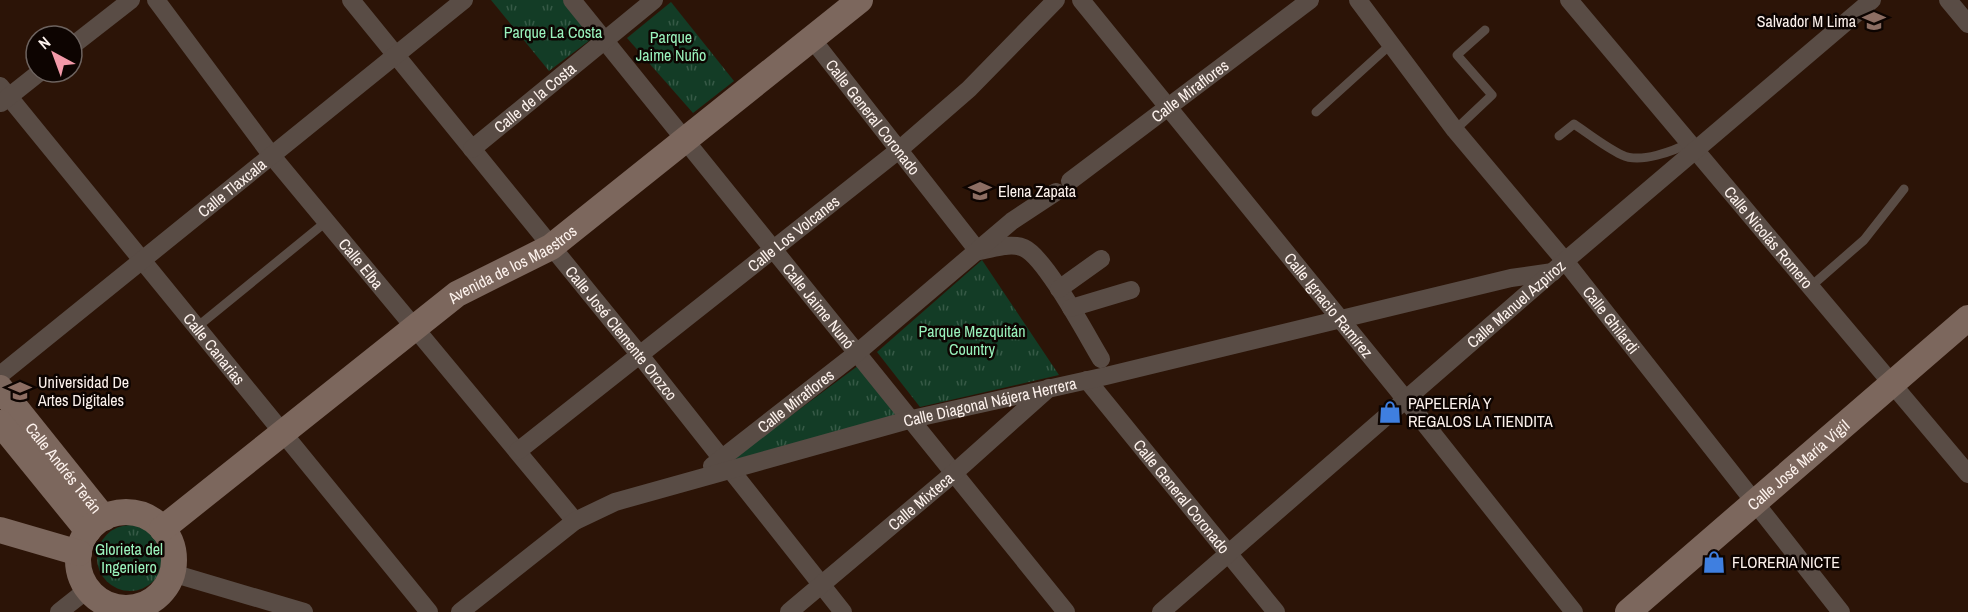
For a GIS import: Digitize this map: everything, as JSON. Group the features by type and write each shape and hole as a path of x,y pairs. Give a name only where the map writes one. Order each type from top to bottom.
{"street":[{"path":"84,37 131,0"},
{"name":"Calle Elba","path":"156,0 272,156 575,521"},
{"name":"Calle José Clemente Orozco","path":"351,0 639,354 843,612"},
{"name":"Calle Tlaxcala","path":"0,375 464,0"},
{"name":"Calle Jaime Nunó","path":"572,0 1066,612"},
{"name":"Calle de la Costa","path":"472,149 654,0"},
{"name":"Avenida de los Maestros","path":"162,530 457,294 551,247 860,0"},
{"name":"Calle Los Volcanes","path":"518,451 900,148 969,89 1056,0"},
{"name":"Calle Ignacio Ramírez","path":"1081,0 1406,400 1574,612"},
{"name":"Calle Miraflores","path":"726,465 1012,221 1063,186 1310,0"},
{"name":"Calle Ghilardi","path":"1358,0 1559,266 1755,502 1841,612"},
{"name":"Calle Nicolás Romero","path":"1569,0 1694,146 1809,288 1968,474"},
{"name":"Calle Manuel Azpiroz","path":"1161,612 1694,146 1872,0"},
{"path":"1948,0 1968,24"},
{"name":"Calle General Coronado","path":"812,39 900,148 978,251"},
{"path":"3,95 24,82"},
{"name":"Calle Canarias","path":"3,95 142,260 429,612"},
{"path":"978,251 1014,246 1025,248 1034,256 1059,290 1101,360"},
{"path":"1059,290 1101,260"},
{"name":"Calle Diagonal Nájera Herrera","path":"460,612 575,521 615,502 694,480 726,465 1559,266"},
{"path":"1071,308 1131,290"},
{"name":"Calle José María Vigil","path":"1628,612 1968,318"},
{"name":"Calle General Coronado","path":"1087,380 1275,612"},
{"name":"Calle Mixteca","path":"789,612 954,473 1051,386"},
{"name":"Calle Andrés Terán","path":"0,388 90,534"},
{"name":"Calle Andrés Terán","path":"0,423 90,534"},
{"path":"0,530 90,534 125,512 136,513 156,522 173,550 172,573 158,606 117,610 88,589 79,571 90,534"},
{"path":"172,573 270,607 304,612"},
{"path":"59,612 88,589"}],"lane":[{"path":"1455,130 1492,95 1457,55 1485,30"},
{"path":"1316,112 1390,45"},
{"path":"1559,136 1574,124 1623,156 1634,158 1694,146"},
{"path":"1809,288 1864,240 1904,189"},
{"path":"197,327 327,221"}],"green space":[{"name":"Parque La Costa","path":"491,0 563,0 594,37 549,71"},
{"name":"Parque Jaime Nuño","path":"671,2 734,81 693,113 627,38"},
{"name":"Parque Mezquitán Country","path":"982,260 1059,375 920,407 877,352"},
{"path":"859,365 900,415 730,461"},
{"name":"Glorieta del Ingeniero","path":"124,525 136,525 148,530 158,540 163,558 161,571 148,586 136,591 124,591 112,586 102,576 97,564 97,552 102,540 112,530"}],"place":[{"name":"Salvador M Lima","path":"1874,21"},
{"name":"Elena Zapata","path":"980,191"},
{"name":"Universidad De Artes Digitales","path":"20,391"},
{"name":"PAPELERÍA Y REGALOS LA TIENDITA","path":"1390,412"},
{"name":"FLORERIA NICTE","path":"1714,562"}]}
